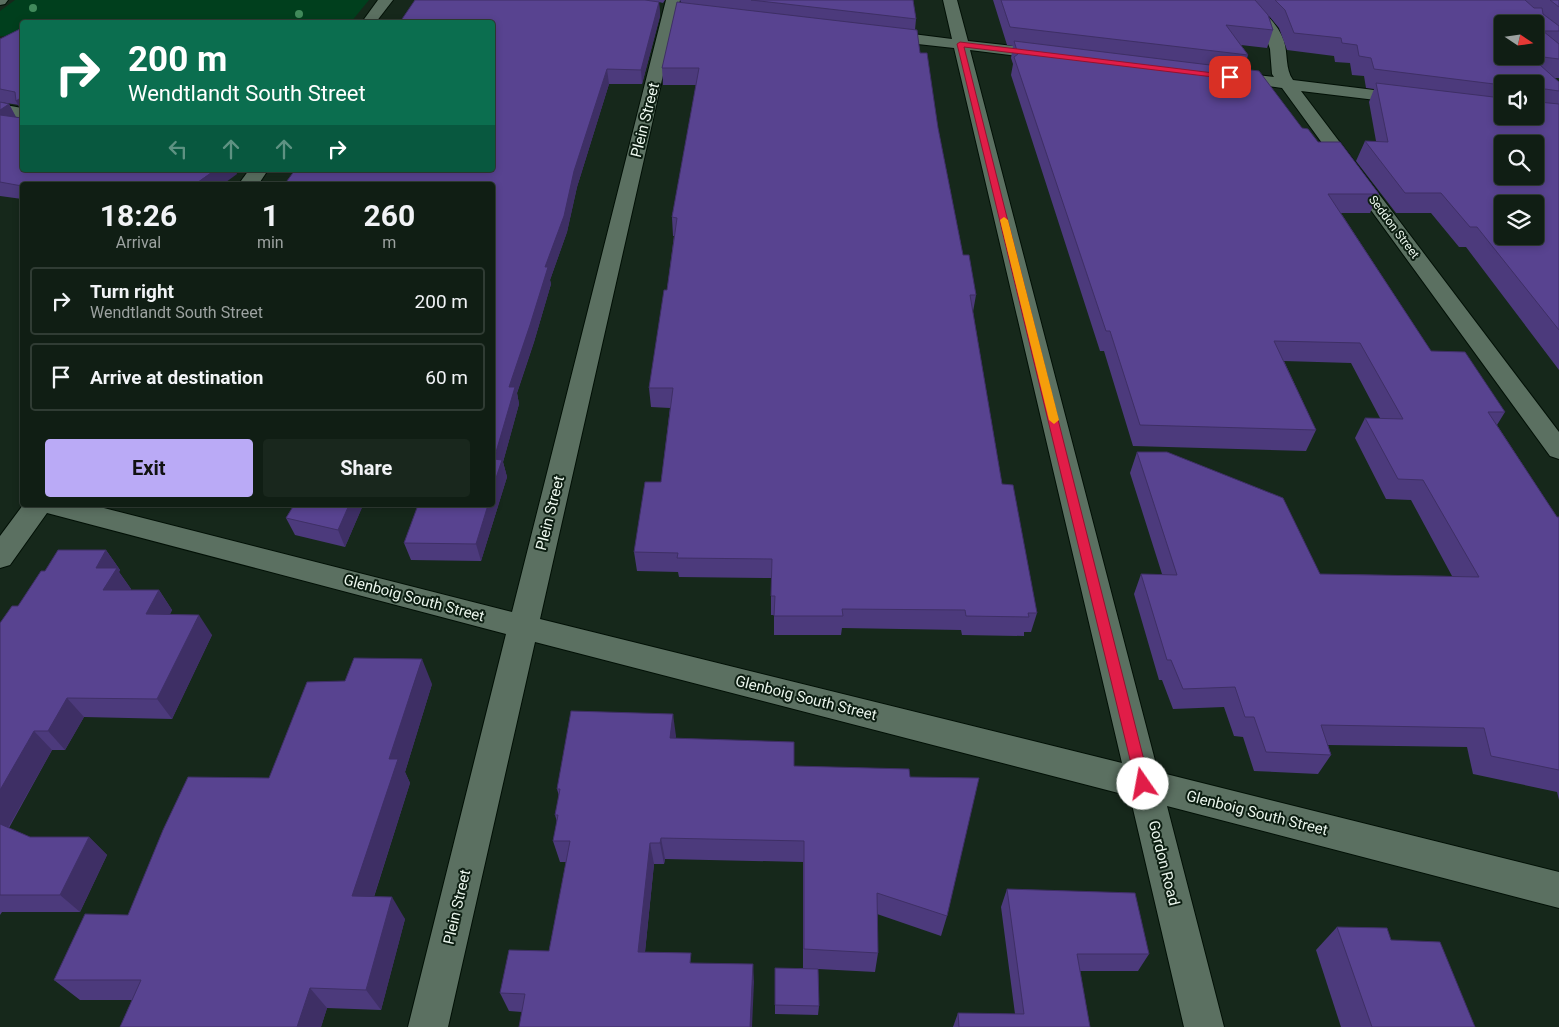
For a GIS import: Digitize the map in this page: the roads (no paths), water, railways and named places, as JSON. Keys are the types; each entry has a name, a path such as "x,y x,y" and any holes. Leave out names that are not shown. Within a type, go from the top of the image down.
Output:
{"street":[{"path":"371,20 386,0"},
{"name":"Gordon Road","path":"950,0 1204,1027"},
{"name":"Seddon Street","path":"1244,0 1274,33 1278,43 1280,74 1559,450"},
{"name":"Plein Street","path":"428,1027 670,8"},
{"path":"864,33 1066,57"},
{"path":"1220,76 1424,101"},
{"path":"0,109 20,113"},
{"path":"0,557 37,507"},
{"name":"Glenboig South Street","path":"62,507 524,627 1559,890"}]}
